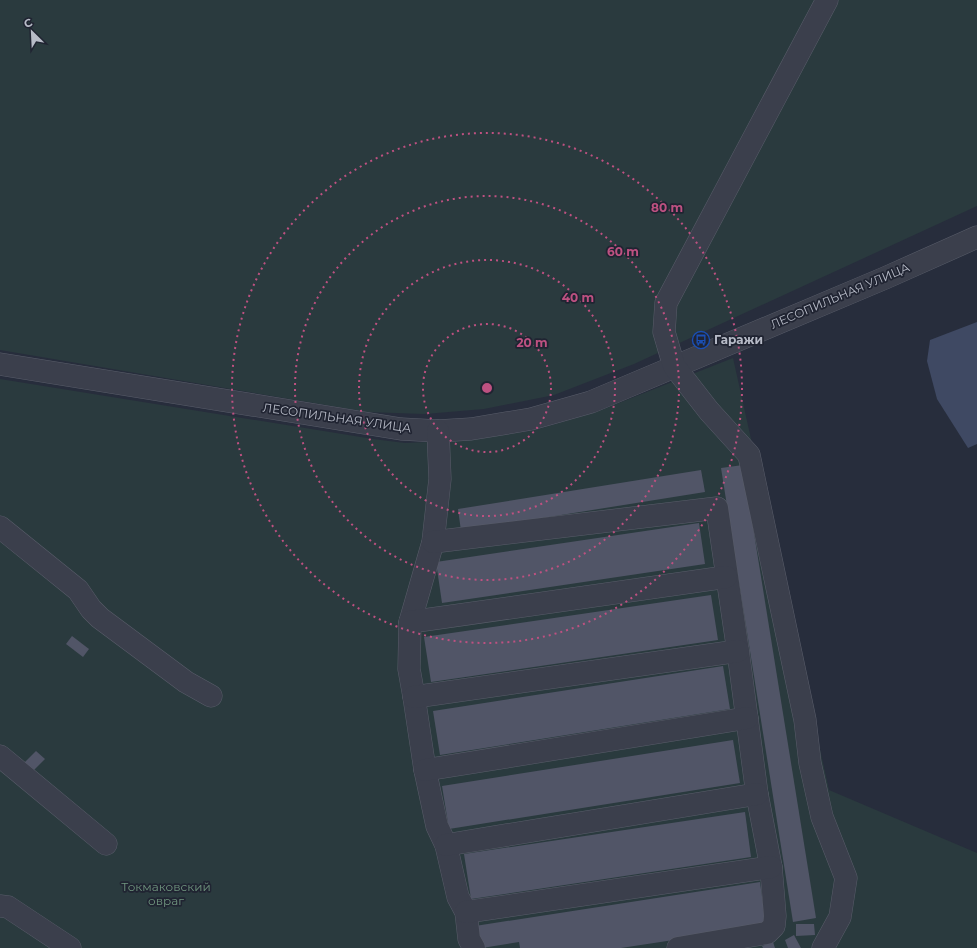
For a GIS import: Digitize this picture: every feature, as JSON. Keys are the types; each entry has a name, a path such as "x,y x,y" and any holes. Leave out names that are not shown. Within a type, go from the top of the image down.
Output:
{"street":[{"path":"823,948 840,917 846,878 822,817 812,771 805,720 750,455 709,411 674,366 664,332 666,303 827,0"},
{"name":"ЛЕСОПИЛЬНАЯ УЛИЦА","path":"0,364 401,429 438,431 471,429 531,419 591,402 885,278 977,236"},
{"path":"438,431 440,479 433,542 410,622 409,669 425,770 437,826 446,845 458,897 466,912 469,939 474,948"},
{"path":"433,542 717,508 757,794 771,867 775,916 774,926 766,933 678,948"},
{"path":"0,526 78,590 91,609 100,618 186,682 212,696"},
{"path":"410,622 726,577"},
{"path":"414,697 738,651"},
{"path":"425,770 747,718"},
{"path":"0,756 106,844"},
{"path":"446,845 757,794"},
{"path":"466,912 771,867"},
{"path":"0,906 8,907 70,948"}],"green space":[{"path":"0,0 977,0 977,206 634,364 554,395 484,409 425,414 367,412 0,350"},
{"name":"Токмаковский овраг","path":"733,358 829,790 977,853 977,948 0,948 0,379 405,443 470,440 535,430 596,412"}],"water":[{"path":"977,322 977,444 968,448 937,399 927,361 930,340"}],"building":[{"path":"743,465 816,918 793,922 721,468"},
{"path":"701,470 705,492 461,531 458,509"},
{"path":"699,523 705,564 442,603 436,562"},
{"path":"711,595 718,640 431,682 424,637"},
{"path":"72,636 89,649 83,657 66,644"},
{"path":"723,666 730,709 440,755 433,711"},
{"path":"733,740 740,783 449,829 442,786"},
{"path":"36,751 45,759 32,772 24,763"},
{"path":"745,812 751,857 471,899 464,854"},
{"path":"760,882 766,926 621,948 520,948 519,942 482,948 475,926"},
{"path":"796,924 814,924 815,935 796,936"},
{"path":"794,935 801,948 788,948 785,940"},
{"path":"773,942 775,948 763,948 762,946"}],"place":[{"name":"Гаражи","path":"701,340"}]}
